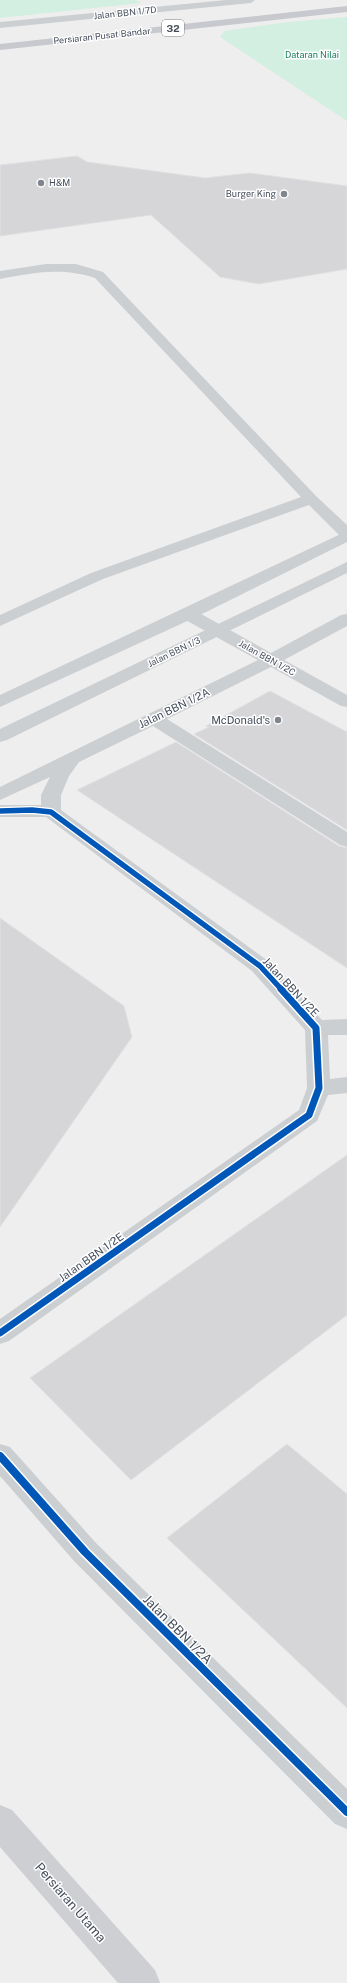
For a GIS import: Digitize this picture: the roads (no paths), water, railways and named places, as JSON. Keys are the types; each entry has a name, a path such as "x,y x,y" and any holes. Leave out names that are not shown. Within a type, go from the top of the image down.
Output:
{"main road":[{"name":"Persiaran Pusat Bandar","path":"0,47 347,9"},
{"name":"Persiaran Utama","path":"0,1822 142,1983"}],"street":[{"path":"176,0 203,15"},
{"name":"Jalan BBN 1/7D","path":"0,26 251,0"},
{"path":"0,275 46,268 76,268 99,275 311,499 347,535 188,614 0,702"},
{"path":"0,621 98,576 311,499"},
{"name":"Jalan BBN 1/3","path":"0,736 218,631 347,566"},
{"name":"Jalan BBN 1/2C","path":"188,614 347,702"},
{"name":"Jalan BBN 1/2A","path":"0,794 75,755 271,660 347,619"},
{"path":"153,718 347,841"},
{"path":"0,811 32,810 51,812 51,795 60,776 75,755"},
{"name":"Jalan BBN 1/2E","path":"0,1333 309,1115 319,1088 316,1028 260,966 51,812"},
{"path":"316,1028 347,1027"},
{"path":"319,1088 347,1085"},
{"name":"Jalan BBN 1/2A","path":"0,1456 85,1552 347,1812"}],"place":[{"name":"H&M","path":"41,183"},
{"name":"Burger King","path":"284,194"},
{"name":"McDonald's","path":"278,720"}],"park label":[{"name":"Dataran Nilai","path":"312,55"}]}
